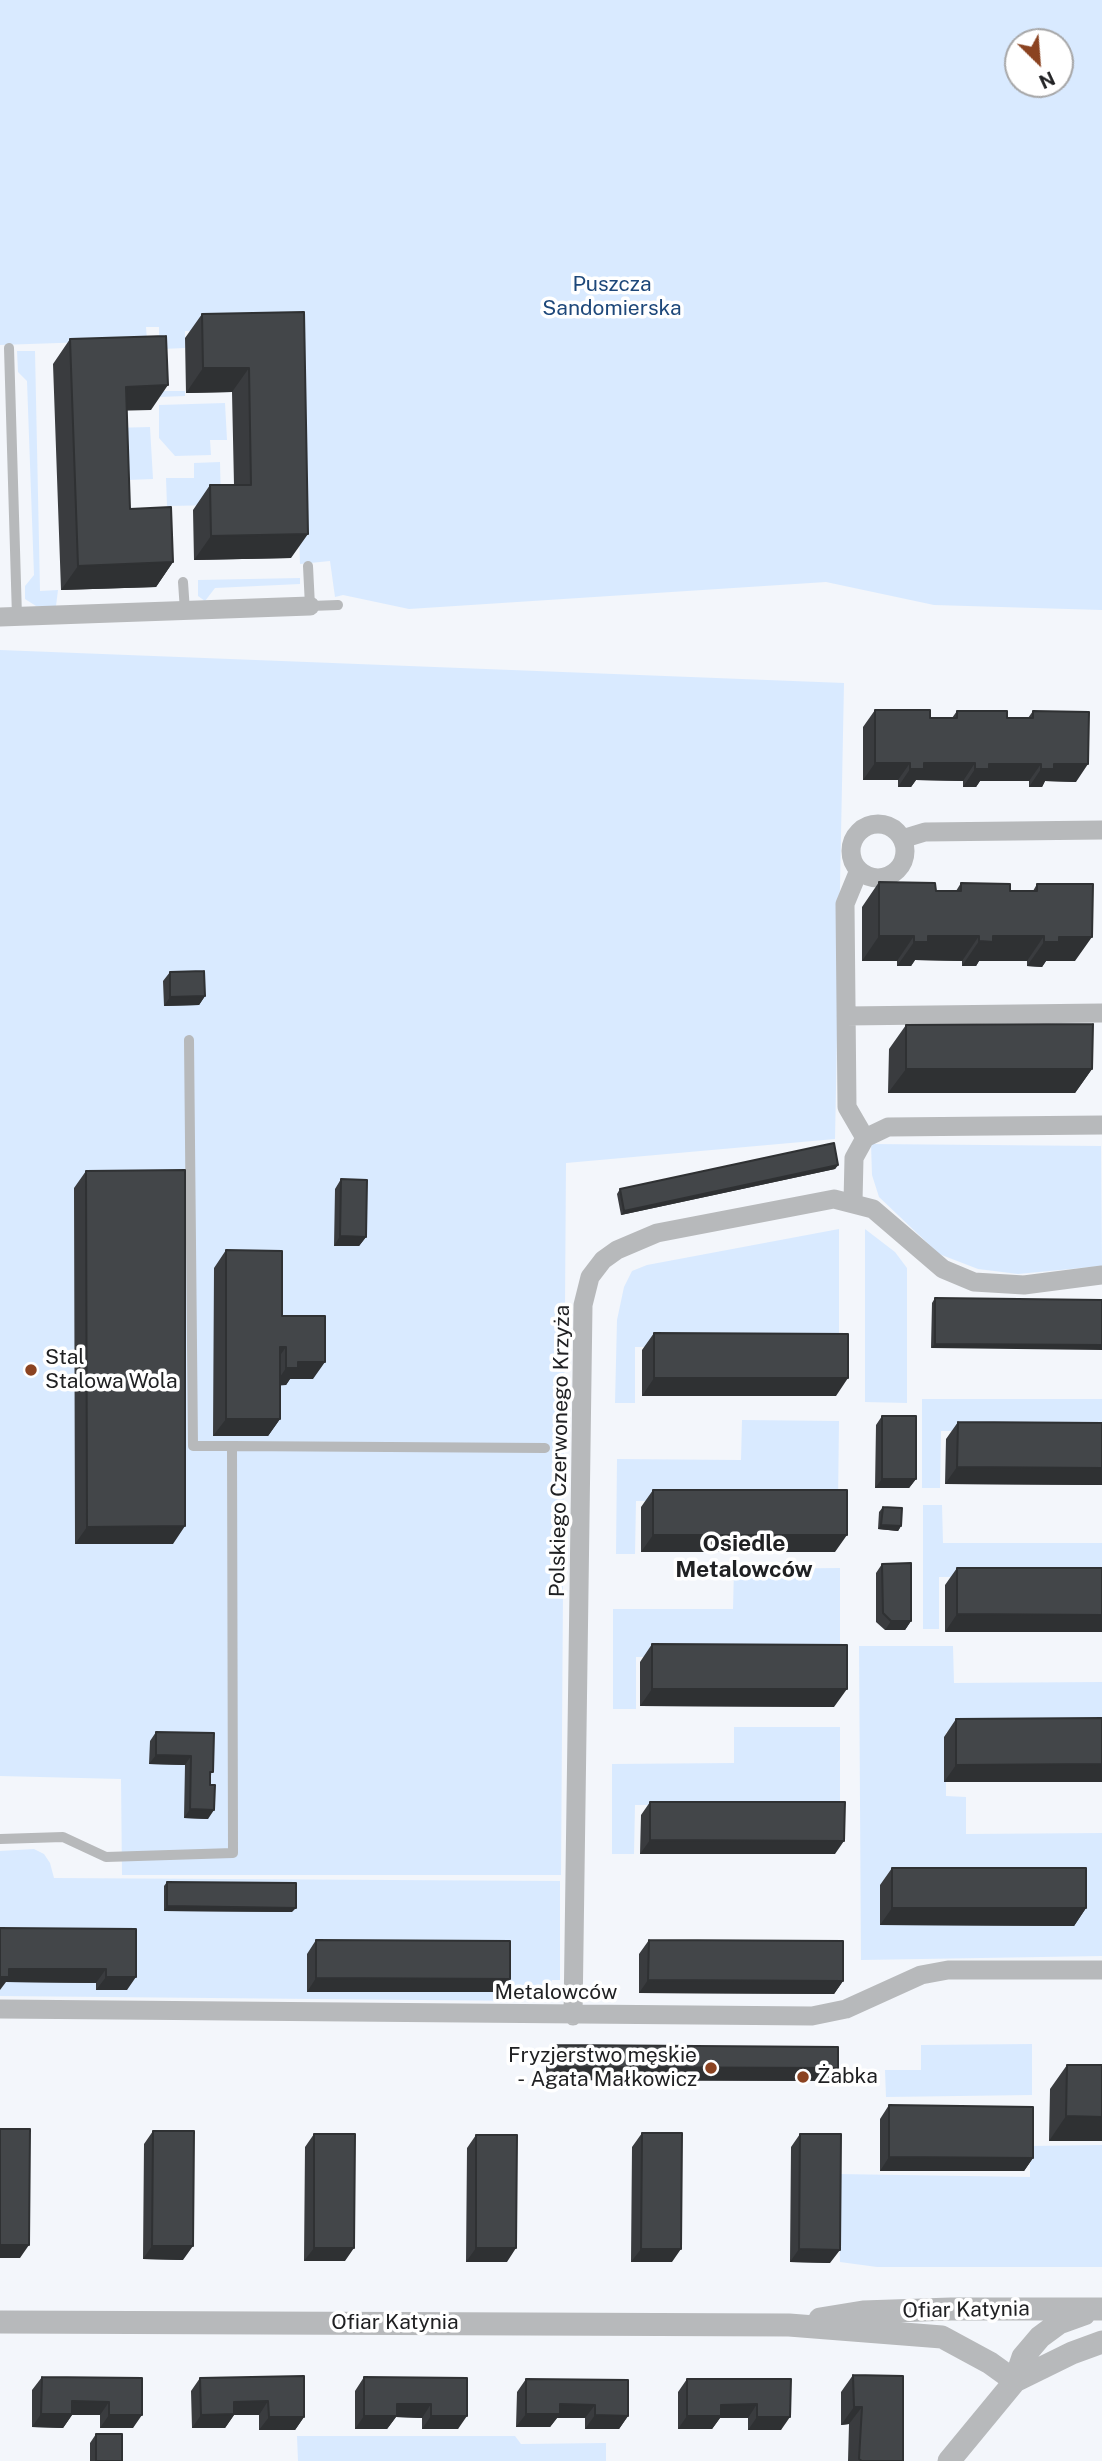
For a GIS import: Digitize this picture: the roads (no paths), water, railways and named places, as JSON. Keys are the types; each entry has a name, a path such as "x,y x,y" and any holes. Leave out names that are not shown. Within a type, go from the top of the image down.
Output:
{"street":[{"path":"8,617 310,606"},
{"path":"882,824 890,827 902,839 904,857 893,873 876,878 859,870 853,863 853,838 865,827 882,824"},
{"path":"902,839 925,832 1102,830"},
{"path":"859,870 845,904 847,1107 865,1138"},
{"path":"846,1016 1102,1013"},
{"path":"853,1202 855,1158 865,1138 888,1127 1102,1125"},
{"name":"Polskiego Czerwonego Krzyża","path":"573,2016 583,1305 590,1277 603,1261 617,1250 657,1233 834,1199 873,1209 943,1269 974,1283 1024,1284 1102,1275"},
{"name":"Metalowców","path":"0,2009 812,2016 846,2009 921,1975 948,1970 1102,1970"},
{"path":"949,2461 1014,2381 1023,2357 1040,2337 1059,2323 1100,2309"},
{"name":"Ofiar Katynia","path":"789,2325 863,2312 1100,2309"},
{"name":"Ofiar Katynia","path":"0,2322 789,2325 942,2337 971,2351 1014,2381"},
{"path":"1014,2381 1102,2342"}],"lane":[{"path":"8,617 9,348"},
{"path":"308,566 310,606 338,605"},
{"path":"183,582 185,611"},
{"path":"189,1040 192,1446 545,1448"},
{"path":"0,1839 63,1837 106,1857 233,1853 232,1446"}],"place":[{"name":"Stal Stalowa Wola","path":"31,1370"},
{"name":"Fryzjerstwo męskie - Agata Małkowicz","path":"711,2068"},
{"name":"Żabka","path":"803,2077"}],"district":[{"name":"Osiedle Metalowców","path":"744,1557"}],"park label":[{"name":"Puszcza Sandomierska","path":"612,297"}]}
